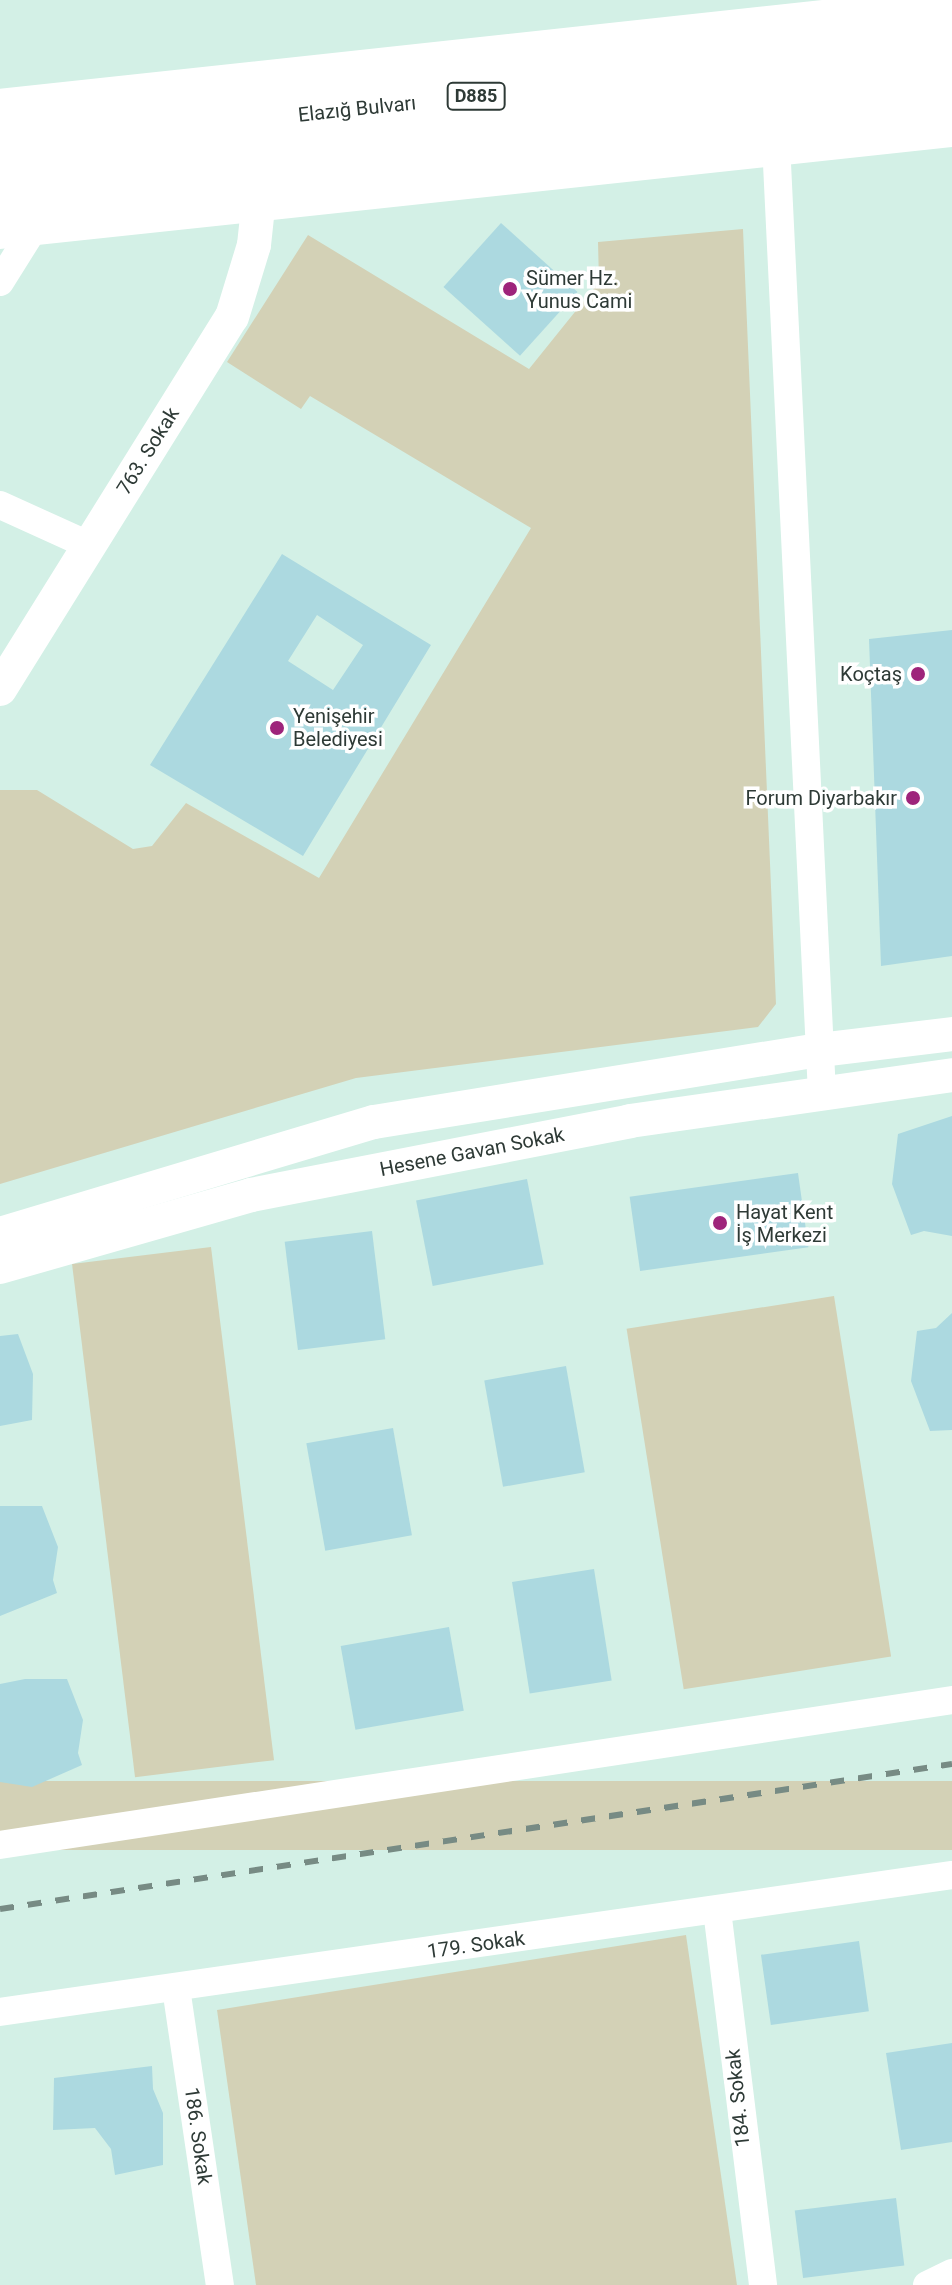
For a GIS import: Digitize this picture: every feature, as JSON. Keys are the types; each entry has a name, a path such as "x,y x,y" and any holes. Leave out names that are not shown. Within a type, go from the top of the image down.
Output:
{"highway":[{"path":"0,111 823,11 952,8"},
{"name":"Elazığ Bulvarı","path":"0,147 952,46"},
{"name":"Elazığ Bulvarı","path":"0,190 952,89"},
{"path":"18,225 952,125"}],"street":[{"path":"776,143 822,1094"},
{"name":"763. Sokak","path":"0,689 232,317 254,245 259,198"},
{"path":"0,282 18,225"},
{"path":"0,505 88,545"},
{"path":"0,1234 374,1122 820,1050 952,1034"},
{"name":"Hesene Gavan Sokak","path":"0,1267 251,1195 630,1121 952,1075"},
{"path":"0,1845 638,1744 952,1700"},
{"name":"179. Sokak","path":"0,2012 952,1875"},
{"name":"184. Sokak","path":"717,1910 763,2285"},
{"name":"186. Sokak","path":"176,1988 220,2285"},
{"path":"927,2285 952,2273"}],"shaded area":[{"path":"743,229 776,1004 758,1027 356,1078 0,1184 0,790 37,790 133,849 152,846 186,803 319,878 531,528 310,396 301,409 227,362 308,235 529,369 599,282 598,242"},
{"path":"211,1247 274,1760 135,1777 72,1264"},
{"path":"834,1296 891,1657 684,1689 627,1329"},
{"path":"0,1781 952,1781 952,1850 0,1850"},
{"path":"686,1935 737,2285 256,2285 217,2010"}],"building":[{"name":"Sümer Hz. Yunus Cami","path":"501,223 578,292 520,356 443,287"},
{"name":"Yenişehir Belediyesi","path":"282,554 431,645 303,856 150,765","holes":["317,615 363,645 333,690 288,661"]},
{"name":"Forum Diyarbakır","path":"952,630 952,956 881,966 869,639"},
{"path":"952,1116 952,1236 924,1231 911,1235 892,1184 898,1134"},
{"name":"Hayat Kent İş Merkezi","path":"798,1173 808,1247 640,1271 630,1197"},
{"path":"527,1179 544,1264 433,1286 416,1201"},
{"path":"372,1231 385,1339 298,1350 285,1242"},
{"path":"952,1313 952,1430 930,1431 911,1381 917,1331 936,1328"},
{"path":"18,1334 33,1374 32,1420 0,1426 0,1336"},
{"path":"566,1366 585,1472 503,1487 484,1380"},
{"path":"393,1428 412,1535 325,1551 306,1443"},
{"path":"0,1506 42,1506 58,1547 53,1580 57,1593 0,1616"},
{"path":"594,1569 612,1681 530,1694 512,1582"},
{"path":"449,1627 464,1711 355,1730 341,1646"},
{"path":"25,1679 67,1679 83,1720 78,1753 82,1765 32,1787 0,1782 0,1684"},
{"path":"859,1941 869,2011 771,2025 761,1955"},
{"path":"952,2043 952,2142 901,2150 886,2053"},
{"path":"152,2066 153,2089 163,2113 163,2165 115,2175 111,2149 95,2128 53,2130 54,2078"},
{"path":"896,2198 904,2265 803,2278 795,2210"}],"railway":[{"path":"0,1909 952,1764"}],"place":[{"name":"Sümer Hz. Yunus Cami","path":"510,289"},
{"name":"Koçtaş","path":"918,674"},
{"name":"Yenişehir Belediyesi","path":"277,728"},
{"name":"Forum Diyarbakır","path":"913,798"},
{"name":"Hayat Kent İş Merkezi","path":"720,1223"}]}
